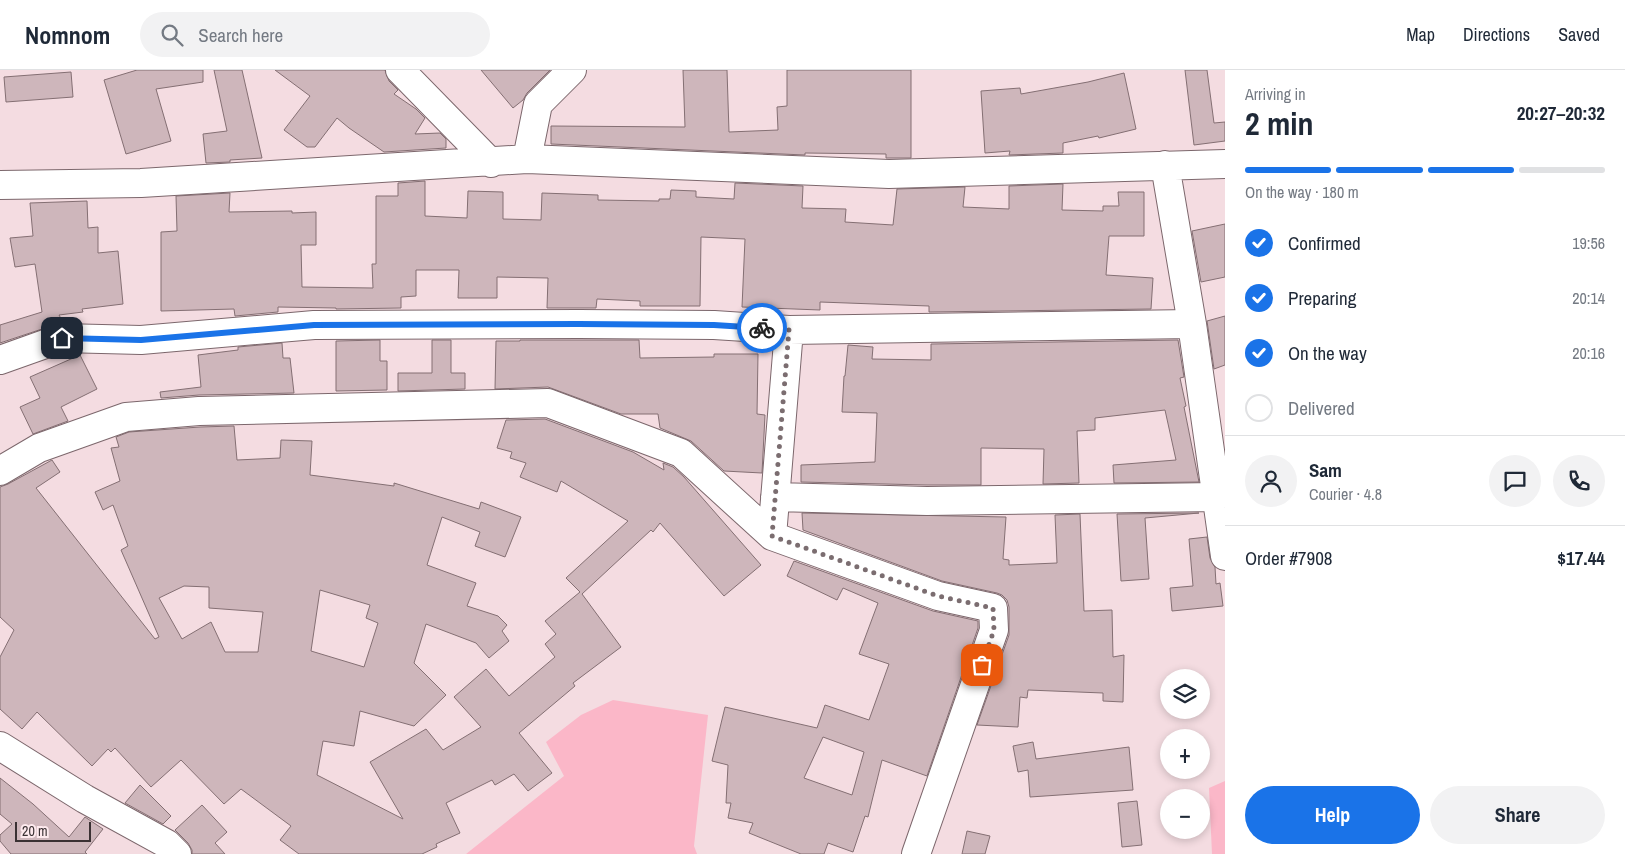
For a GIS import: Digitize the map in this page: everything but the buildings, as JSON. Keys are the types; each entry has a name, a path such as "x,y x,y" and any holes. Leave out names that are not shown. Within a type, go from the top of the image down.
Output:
{"street":[{"path":"400,70 491,163"},
{"path":"527,160 538,104 572,70"},
{"path":"0,185 141,183 527,160 889,174 1225,164"},
{"path":"1165,165 1192,324 1225,556"},
{"path":"0,360 62,338 141,340 314,325 685,325 789,330 1192,324"},
{"path":"772,536 789,330"},
{"path":"0,471 39,448 126,417 199,411 548,403 681,454 772,536 938,596 993,608 994,630 916,854"},
{"path":"775,497 927,501 1216,496"},
{"path":"0,746 85,799 167,844 177,854"}],"shaded area":[{"path":"613,700 708,715 694,846 697,854 466,854 564,776 546,742 581,715"},
{"path":"1225,781 1225,854 1212,854 1209,788"}],"way so far":[{"path":"762,328 789,330 772,536 938,596 993,608 994,630 982,665"}],"route":[{"path":"62,338 141,340 314,325 578,324 714,325 762,328"}]}
